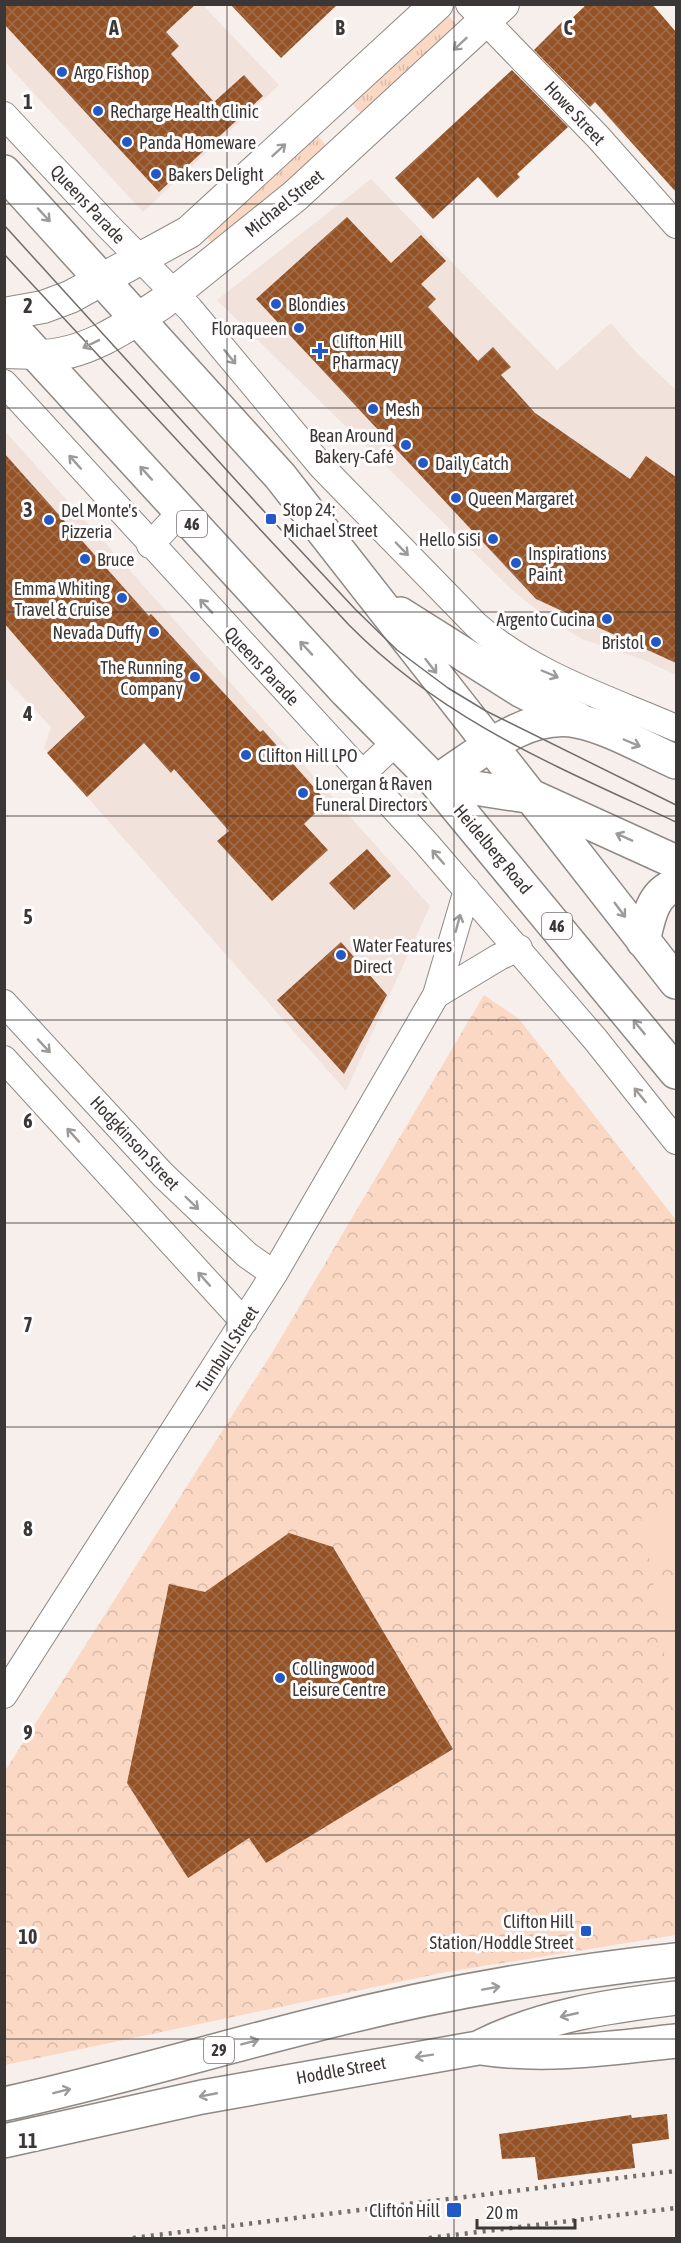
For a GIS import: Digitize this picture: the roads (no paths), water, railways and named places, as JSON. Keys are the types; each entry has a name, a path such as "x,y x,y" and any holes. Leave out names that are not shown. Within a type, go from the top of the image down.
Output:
{"main road":[{"path":"4,172 262,455 382,603 676,982"},
{"name":"46","path":"4,320 181,512"},
{"name":"Heidelberg Road","path":"181,512 395,743 436,782 676,1072"},
{"path":"382,603 514,686 588,724 676,762"},
{"path":"436,782 492,746 541,722 564,720 588,724"},
{"path":"436,782 533,797 676,862"},
{"path":"643,941 655,900 663,892 676,885"},
{"name":"29","path":"4,2104 375,2010 520,1983 676,1960"},
{"name":"Hoddle Street","path":"4,2141 212,2094 478,2048 517,2030 554,2019 627,2004 676,1998"},
{"path":"478,2048 521,2052 559,2052 676,2041"}],"street":[{"path":"4,314 53,304 104,280 189,232 437,4"},
{"name":"Michael Street","path":"38,356 58,355 79,350 139,318 174,293 295,196 350,146 485,10"},
{"name":"Howe Street","path":"485,10 517,51 676,225"},
{"path":"319,112 350,146"},
{"name":"Queens Parade","path":"4,115 174,293 289,429 370,517 476,625 498,644 529,665 676,728"},
{"path":"4,355 38,356"},
{"name":"Queens Parade","path":"4,383 519,948 676,1140"},
{"path":"262,455 289,429"},
{"path":"150,545 181,512"},
{"path":"362,774 395,743"},
{"name":"Turnbull Street","path":"4,1695 274,1274 436,995 467,891"},
{"name":"Turnbull Street","path":"436,995 499,957 519,948"},
{"name":"Hodgkinson Street","path":"4,1003 163,1175 247,1255 274,1274"},
{"path":"4,1059 244,1322"}],"tram line":[{"path":"4,225 271,519 355,609 397,650 448,688 486,711 676,805"},
{"path":"4,254 349,625 386,659 424,689 504,739 545,761 676,822"}],"railway":[{"path":"133,2238 676,2171"},
{"path":"429,2238 676,2208"}],"place":[{"name":"Argo Fishop","path":"62,72"},
{"name":"Recharge Health Clinic","path":"98,111"},
{"name":"Panda Homeware","path":"127,142"},
{"name":"Bakers Delight","path":"156,174"},
{"name":"Blondies","path":"276,304"},
{"name":"Floraqueen","path":"299,328"},
{"name":"Clifton Hill Pharmacy","path":"320,351"},
{"name":"Mesh","path":"373,409"},
{"name":"Bean Around Bakery-Café","path":"406,445"},
{"name":"Daily Catch","path":"423,463"},
{"name":"Queen Margaret","path":"456,498"},
{"name":"Stop 24: Michael Street","path":"271,519"},
{"name":"Del Monte's Pizzeria","path":"49,520"},
{"name":"Hello SiSi","path":"493,539"},
{"name":"Bruce","path":"85,559"},
{"name":"Inspirations Paint","path":"516,563"},
{"name":"Emma Whiting Travel & Cruise","path":"122,598"},
{"name":"Argento Cucina","path":"607,619"},
{"name":"Nevada Duffy","path":"154,632"},
{"name":"Bristol","path":"656,642"},
{"name":"The Running Company","path":"195,677"},
{"name":"Clifton Hill LPO","path":"246,755"},
{"name":"Lonergan & Raven Funeral Directors","path":"303,793"},
{"name":"Water Features Direct","path":"341,955"},
{"name":"Collingwood Leisure Centre","path":"280,1678"},
{"name":"Clifton Hill Station/Hoddle Street","path":"586,1931"},
{"name":"Clifton Hill","path":"454,2210"}]}
